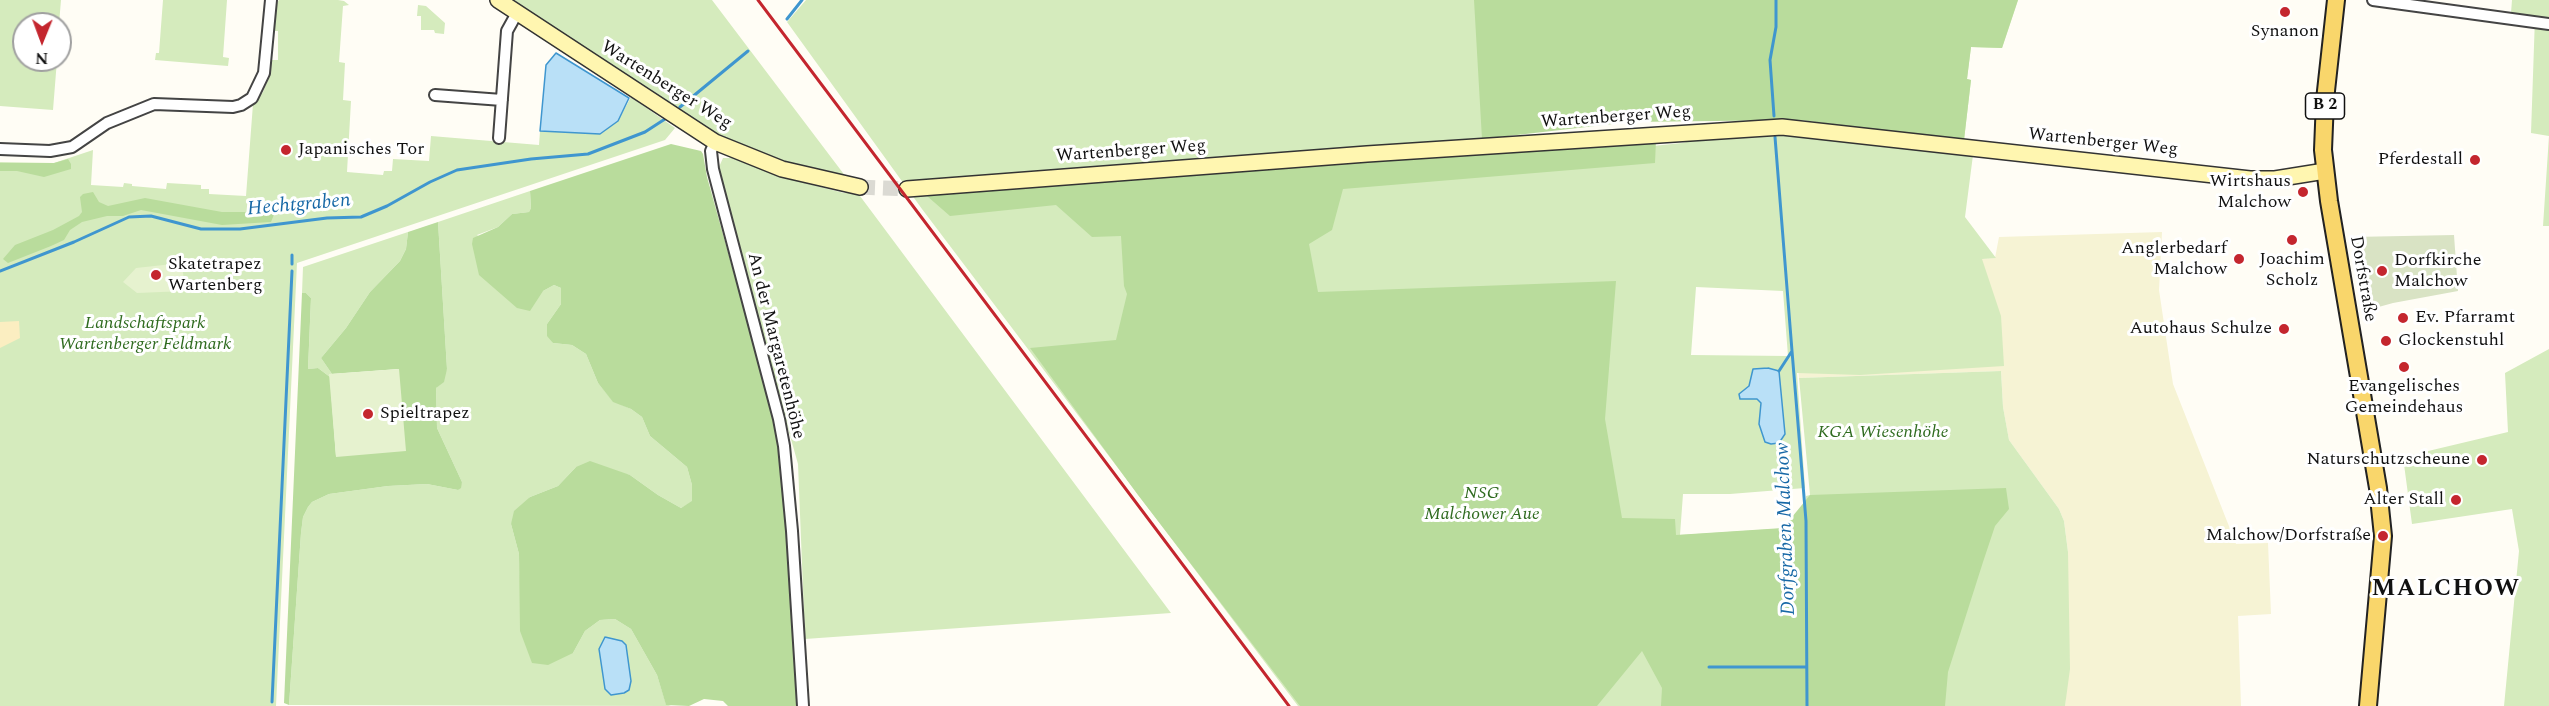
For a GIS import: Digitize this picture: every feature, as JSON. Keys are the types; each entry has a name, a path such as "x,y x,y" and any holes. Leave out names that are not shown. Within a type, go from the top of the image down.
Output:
{"main road":[{"name":"Wartenberger Weg","path":"498,0 715,142 782,169 860,187"},
{"name":"Dorfstraße","path":"2336,0 2325,100 2323,143 2325,171 2378,488 2383,536 2368,706"},
{"name":"Wartenberger Weg","path":"907,189 1390,152 1782,127 2250,179 2275,179 2325,171"}],"street":[{"path":"0,149 50,151 72,147 107,123 154,104 233,107 241,105 252,98 264,73 271,0"},
{"path":"2373,0 2549,24"},
{"path":"499,138 507,31 517,13"},
{"path":"435,95 502,100"},
{"name":"An der Margaretenhöhe","path":"715,142 711,150 713,170 779,419 784,446 803,706"}],"shaded area":[{"path":"2162,232 2159,290 2173,384 2236,544 2268,543 2271,614 2238,616 2241,706 2065,706 2068,666 2068,552 2064,521 2059,509 2009,440 2003,407 2001,371 1799,378 1788,267 1995,258 1999,237"}],"green space":[{"path":"0,0 61,0 60,12 12,12 12,72 56,72 53,110 0,106"},
{"path":"163,0 227,0 223,57 229,58 228,66 155,60 156,53 159,53"},
{"name":"Landschaftspark Wartenberger Feldmark","path":"279,0 338,0 349,5 343,6 339,62 345,63 343,100 351,101 347,172 383,175 384,171 392,171 393,159 429,161 431,136 539,145 540,131 600,134 618,121 631,97 675,128 665,140 297,263 276,706 0,706 0,162 54,163 93,150 91,185 123,187 124,183 132,184 132,186 166,189 167,183 201,185 201,189 209,189 209,194 246,196 253,104 263,92 269,77 271,60 278,60 278,31 273,31 275,6"},
{"path":"507,0 712,0 846,177 773,159 708,132"},
{"name":"KGA Wiesenhöhe","path":"806,0 2018,0 2002,48 1971,47 1967,79 1971,80 1964,140 1801,120 1479,57 1487,163 1779,133 1973,155 1965,217 1996,258 1982,259 2001,316 2004,366 1860,375 1797,373 1805,488 1730,494 1683,494 1680,535 1806,527 1806,496 1810,495 1799,378 2001,371 2003,407 2009,440 2059,509 2064,521 2068,552 2070,669 2065,706 1298,706 922,209 787,22","holes":["1696,287 1783,291 1788,356 1691,355"]},
{"path":"1474,0 2018,0 2002,48 1971,47 1967,79 1971,80 1964,140 1801,120 1630,122 1482,139"},
{"path":"2512,0 2549,0 2549,136 2531,133 2535,17 2511,13"},
{"path":"418,5 426,6 445,23 444,34 435,33 434,30 421,30 421,16 417,16"},
{"path":"2549,136 2549,226 2543,226"},
{"name":"NSG Malchower Aue","path":"1656,140 1655,163 1343,189 1332,230 1309,244 1318,292 1616,281 1605,419 1622,518 1675,519 1676,535 1783,528 1810,495 2006,488 2009,509 1995,526 1983,562 1948,672 1945,706 1661,706 1662,688 1642,651 1597,706 1300,706 1138,495 1030,348 1116,340 1127,294 1124,286 1121,236 1092,237 1056,205 950,216 927,196"},
{"path":"671,144 701,151 703,154 707,177 772,410 783,481 797,706 728,706 723,701 704,699 689,706 666,705 657,675 631,629 615,619 600,620 585,631 573,653 548,665 532,663 520,631 519,554 511,524 514,511 530,497 558,486 576,467 590,461 630,475 681,508 692,501 692,485 687,467 650,436 642,417 631,409 613,402 598,383 586,354 572,345 553,343 547,336 547,324 561,304 561,288 554,285 543,291 530,311 517,308 479,275 472,244 473,238 498,227 512,214 529,212 531,208 530,191"},
{"path":"723,158 735,158 789,179 844,193 857,192 1171,613 805,639 798,464 723,197 719,167"},
{"path":"68,159 71,169 44,177 17,171 0,171 0,163 54,163"},
{"path":"530,191 531,208 529,212 512,214 498,227 477,235 543,291 554,285 561,288 561,304 547,324 553,343 572,345 586,354 598,383 613,401 642,417 650,436 687,467 692,485 692,502 681,508 630,475 576,467 558,486 530,497 511,524 519,554 520,582 573,653 585,631 600,620 615,619 631,629 657,675 666,704 671,706 289,705 301,533 303,517 308,507 312,502 329,494 388,486 427,484 458,490 462,482 437,428 436,388 447,369 438,222"},
{"path":"93,192 99,202 108,206 145,198 222,212 275,212 271,222 222,225 141,210 123,216 107,216 82,222 70,230 64,240 8,263 3,259 15,245 53,230 79,216 82,212 80,197"},
{"path":"438,222 447,369 444,382 436,388 437,428 462,482 461,488 458,490 427,484 388,486 329,494 312,502 308,507 303,517 301,533 289,705 284,703 302,293 306,293 311,298 308,369 318,368 330,377 336,456 399,369 332,374 321,358 346,328 370,292 400,261 406,249 408,232"},
{"path":"408,232 406,249 400,261 370,292 346,328 321,358 332,374 330,377 318,368 308,369 311,298 306,293 302,293 303,267"},
{"path":"2454,235 2458,291 2393,303 2367,313 2352,237"},
{"name":"Skatetrapez Wartenberg","path":"182,263 185,291 137,293 123,282 136,268"},
{"path":"2549,349 2549,706 2504,706 2519,551 2512,509 2412,524 2403,457 2508,432 2505,373"},
{"name":"Spieltrapez","path":"399,369 406,451 336,457 329,374"}],"sand":[{"path":"19,321 20,338 0,348 0,322"}],"water":[{"path":"556,53 629,98 618,121 600,134 540,131 546,65"},
{"path":"1768,368 1779,371 1785,434 1779,443 1771,444 1765,442 1759,424 1761,403 1757,399 1740,399 1739,394 1749,386 1753,369"},
{"path":"605,637 622,641 626,645 631,681 629,690 624,693 611,695 605,689 599,649"}],"waterway":[{"name":"Hechtgraben","path":"787,19 802,0"},
{"name":"Dorfgraben Malchow","path":"1774,116 1770,60 1776,27 1776,0"},
{"name":"Hechtgraben","path":"680,107 748,51"},
{"name":"Hechtgraben","path":"0,271 74,242 129,217 151,216 201,229 240,229 327,218 361,217 457,170 531,159 588,154 645,132 665,119"},
{"name":"Dorfgraben Malchow","path":"1775,137 1792,351 1779,371"},
{"path":"292,255 292,264"},
{"path":"272,702 292,271"},
{"name":"Dorfgraben Malchow","path":"1792,351 1806,521 1807,706"},
{"path":"1709,667 1806,667"}],"tunnel":[{"path":"860,187 907,189"}],"railway":[{"path":"758,0 1289,706"}],"place":[{"name":"Synanon","path":"2285,12"},
{"name":"Japanisches Tor","path":"286,150"},
{"name":"Pferdestall","path":"2475,160"},
{"name":"Wirtshaus Malchow","path":"2303,192"},
{"name":"Joachim Scholz","path":"2292,240"},
{"name":"Anglerbedarf Malchow","path":"2239,259"},
{"name":"Dorfkirche Malchow","path":"2382,271"},
{"name":"Skatetrapez Wartenberg","path":"156,275"},
{"name":"Ev. Pfarramt","path":"2403,318"},
{"name":"Autohaus Schulze","path":"2284,329"},
{"name":"Glockenstuhl","path":"2386,341"},
{"name":"Evangelisches Gemeindehaus","path":"2404,367"},
{"name":"Spieltrapez","path":"368,414"},
{"name":"Naturschutzscheune","path":"2482,460"},
{"name":"Alter Stall","path":"2456,500"},
{"name":"Malchow/Dorfstraße","path":"2383,536"}],"district":[{"name":"MALCHOW","path":"2446,590"}]}
